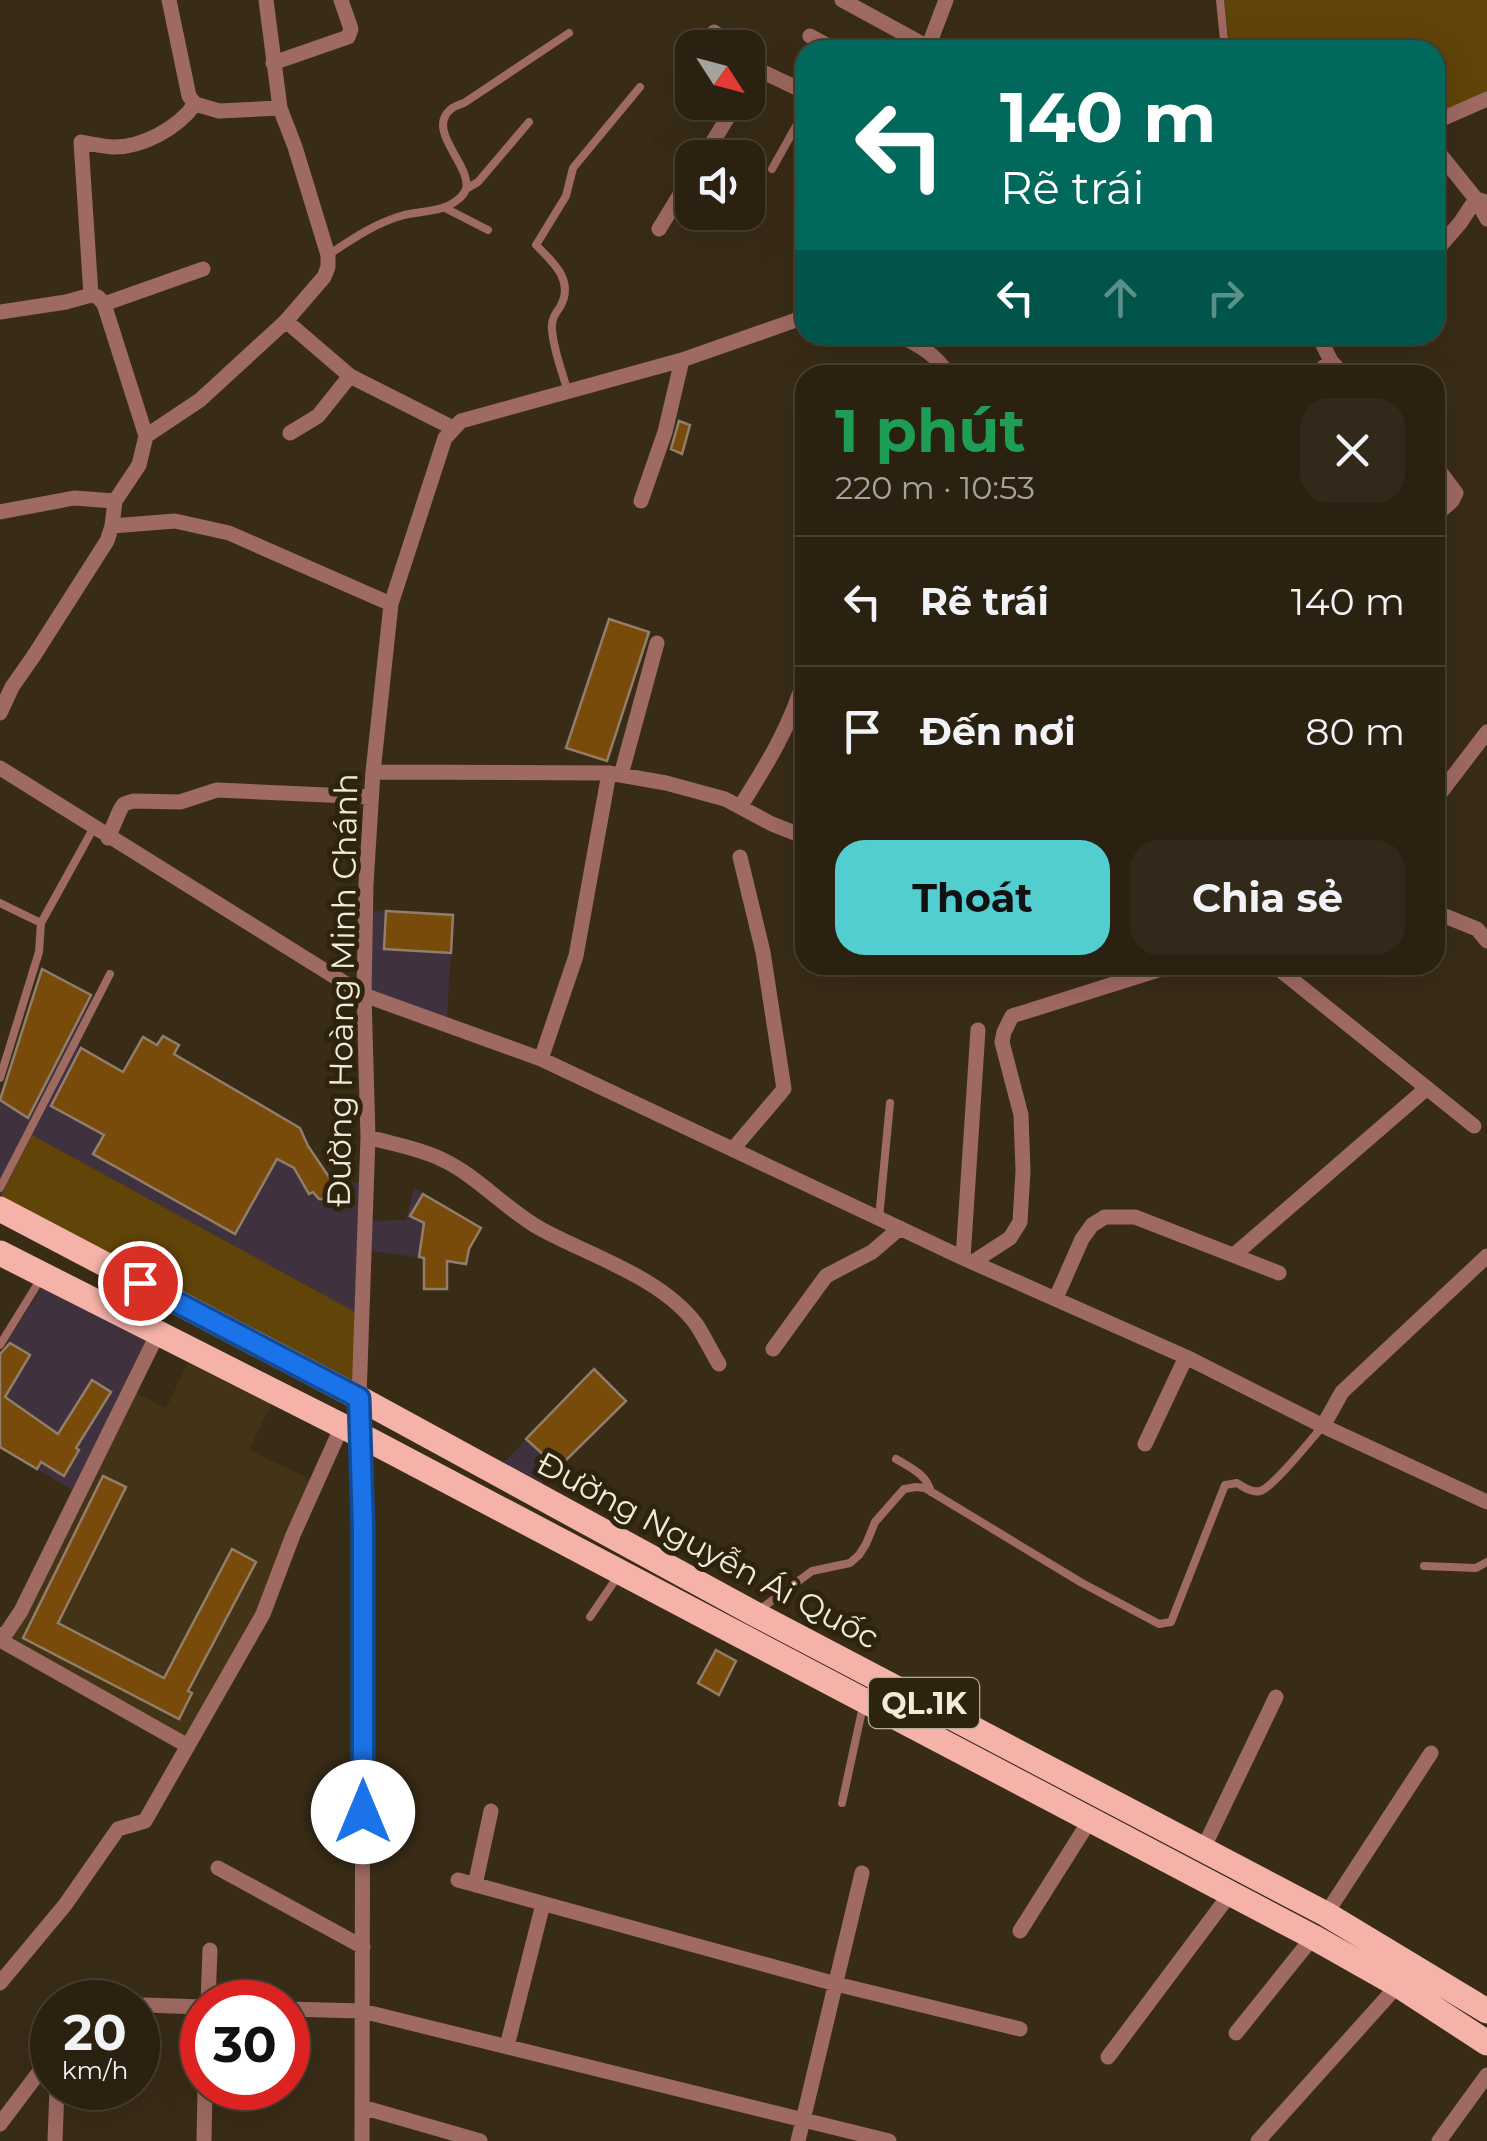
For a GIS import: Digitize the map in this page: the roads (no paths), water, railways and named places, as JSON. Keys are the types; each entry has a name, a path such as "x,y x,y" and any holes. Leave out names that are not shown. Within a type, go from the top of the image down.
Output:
{"main road":[{"name":"Đường Nguyễn Ái Quốc","path":"0,1209 359,1398 755,1614 1326,1914 1487,2011"},
{"name":"QL.1K","path":"0,1253 351,1431"},
{"path":"351,1431 359,1398"},
{"name":"Đường Nguyễn Ái Quốc","path":"351,1431 1313,1938 1398,1985 1487,2043"},
{"path":"1192,1874 1202,1849"}],"street":[{"path":"169,0 194,104 219,111 280,108"},
{"path":"146,436 200,400 286,321 328,267 328,256 280,108 266,0"},
{"path":"274,62 348,37 351,29 342,0"},
{"path":"842,0 914,40"},
{"path":"931,40 946,0"},
{"path":"810,36 817,40"},
{"path":"765,72 795,87"},
{"path":"1445,118 1487,99"},
{"path":"0,713 12,687 96,560 112,526 116,501 140,465 146,436 98,300 80,142 116,148 140,141 178,124 194,104"},
{"path":"1445,160 1481,201 1487,219"},
{"path":"1445,241 1481,201"},
{"path":"659,228 675,202"},
{"path":"0,312 98,300 202,269"},
{"path":"286,321 350,376 452,428 460,421 682,360 795,320"},
{"path":"920,345 943,365"},
{"path":"1323,345 1334,365"},
{"path":"642,501 665,432 682,360"},
{"path":"1325,365 1330,361"},
{"path":"290,433 318,416 350,376"},
{"name":"Đường Hoàng Minh Chánh","path":"359,1398 368,1137 364,995 373,772 391,604 445,438 452,428"},
{"path":"1445,476 1456,493 1445,507"},
{"path":"0,512 74,498 116,501"},
{"path":"112,526 175,521 229,533 391,604"},
{"path":"541,1059 576,956 615,774 657,643"},
{"path":"740,807 769,761 795,702"},
{"path":"1445,787 1487,732"},
{"path":"0,768 364,995 541,1059 968,1260 1186,1357 1487,1502"},
{"path":"373,772 615,774 725,799 795,832"},
{"path":"108,838 120,810 132,801 180,802 216,790 371,797"},
{"path":"733,1149 784,1090 763,952 740,857"},
{"path":"1445,916 1477,930 1487,942"},
{"path":"968,1260 1010,1238 1020,1222 1021,1116 1002,1042 1012,1016 1145,975"},
{"path":"1286,975 1474,1126"},
{"path":"968,1260 978,1030"},
{"path":"1234,1255 1427,1088"},
{"path":"368,1137 440,1158 540,1228 643,1280 677,1304 695,1323 719,1364"},
{"path":"1056,1298 1082,1240 1092,1224 1106,1218 1135,1217 1279,1273"},
{"path":"773,1349 826,1276 872,1252 900,1228"},
{"path":"1323,1426 1342,1392 1487,1256"},
{"path":"158,1333 21,1611 0,1638 188,1746"},
{"path":"1145,1444 1186,1357"},
{"path":"0,1983 65,1905 118,1829 145,1821 263,1614 294,1536 351,1431"},
{"path":"351,1431 363,1528 362,2141"},
{"path":"1202,1849 1276,1697"},
{"path":"1326,1914 1431,1753"},
{"path":"475,1885 491,1811"},
{"path":"1020,1932 1090,1820"},
{"path":"218,1868 363,1947"},
{"path":"798,2141 862,1873"},
{"path":"458,1880 836,1984 1020,2029"},
{"path":"1108,2057 1230,1894"},
{"path":"507,2046 543,1904"},
{"path":"1236,2033 1313,1938"},
{"path":"207,1980 210,1950"},
{"path":"1258,2141 1398,1985"},
{"path":"310,2010 362,2011 889,2141"},
{"path":"1439,2141 1487,2075"},
{"path":"0,2124 30,2084"},
{"path":"362,2107 480,2141"},
{"path":"55,2141 56,2110"},
{"path":"204,2141 205,2110"}],"lane":[{"path":"1220,0 1225,40"},
{"path":"466,189 466,173 444,131 444,119 450,110 569,33"},
{"path":"568,393 552,331 552,320 563,301 565,281 558,266 536,245 566,196 574,168 640,87"},
{"path":"328,256 372,226 445,208 478,182 529,122"},
{"path":"772,169 795,128"},
{"path":"445,208 488,230"},
{"path":"0,1078 39,952 41,923 93,828"},
{"path":"0,903 41,923"},
{"path":"0,1188 110,974"},
{"path":"880,1218 890,1103"},
{"path":"0,1345 43,1276"},
{"path":"755,1614 812,1571 850,1562 859,1555 875,1522 904,1489 916,1487 1159,1624 1172,1622 1224,1485 1237,1483 1260,1491 1272,1484 1323,1426"},
{"path":"896,1459 922,1475 930,1492"},
{"path":"1424,1566 1476,1568 1487,1562"},
{"path":"590,1616 620,1572"},
{"path":"842,1803 864,1701"}]}
